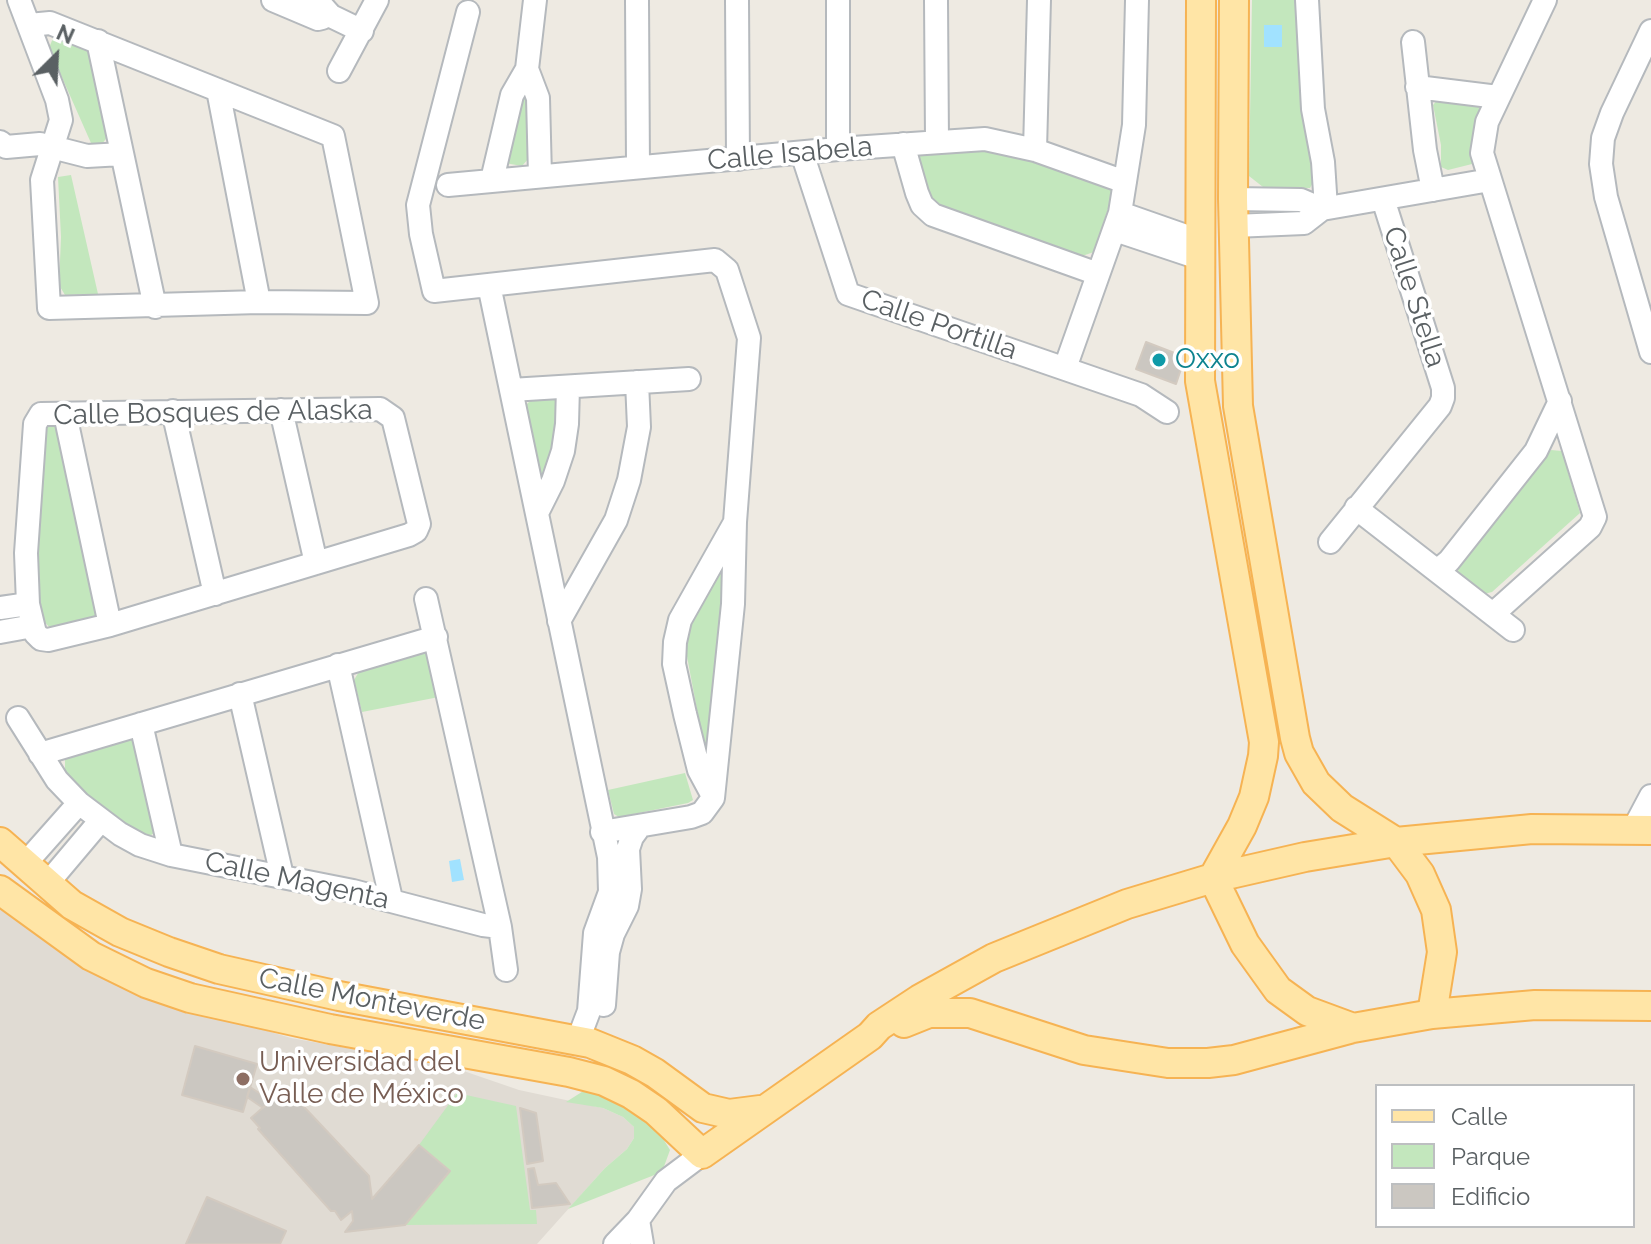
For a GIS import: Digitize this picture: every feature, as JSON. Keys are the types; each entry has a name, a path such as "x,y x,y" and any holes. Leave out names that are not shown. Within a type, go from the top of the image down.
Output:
{"main road":[{"path":"1213,878 1254,797 1264,742 1200,381 1202,9 1234,10 1235,378 1255,514 1299,753 1316,783 1342,808 1396,842 1420,874 1436,910 1442,952 1432,1014"},
{"path":"1224,519 1255,514"},
{"path":"702,1154 920,999 994,958 1127,904 1213,878 1305,857 1396,842 1532,829 1642,830"},
{"name":"Calle Monteverde","path":"0,842 72,905 120,932 169,952 219,969 339,996 584,1042 632,1060 703,1108 729,1114 761,1110"},
{"path":"1213,878 1245,944 1278,990 1307,1011 1353,1028"},
{"name":"Calle Monteverde","path":"0,890 91,956 146,983 190,998 330,1029 604,1081 656,1111 702,1154"},
{"path":"870,1036 929,1013 970,1013 1084,1050 1168,1063 1208,1063 1234,1060 1353,1028 1432,1014 1535,1005 1651,1006"}],"street":[{"path":"19,0 57,100 61,120 42,180 49,308 259,302 367,303 333,136 50,23 29,25"},
{"path":"273,0 321,9 362,31"},
{"path":"339,71 377,0"},
{"path":"492,180 512,95 527,69 535,0"},
{"path":"637,0 638,167"},
{"path":"737,0 738,159"},
{"path":"838,0 838,149"},
{"path":"936,0 937,141"},
{"path":"1035,150 1039,0"},
{"path":"1065,368 1117,222 1125,182 1134,125 1137,0"},
{"path":"1307,0 1313,109 1323,162 1324,208"},
{"path":"1493,614 1590,527 1595,517 1482,153 1482,137 1542,1"},
{"path":"468,12 418,205 434,291 715,260 727,270 749,338 735,522 733,604 713,798 702,813 602,832"},
{"path":"1651,31 1612,113 1603,138 1601,164 1606,197 1644,301 1651,352"},
{"path":"98,41 155,307"},
{"path":"1413,42 1433,190"},
{"path":"527,69 538,98 540,176"},
{"path":"1417,87 1498,97"},
{"path":"218,90 259,302"},
{"name":"Calle Isabela","path":"448,185 838,149 995,140 1035,150 1125,182"},
{"path":"2,148 40,144 87,156 122,154"},
{"path":"903,144 922,205 933,215 1098,274"},
{"name":"Calle Portilla","path":"802,153 848,294 1141,395 1167,412"},
{"name":"Calle Stella","path":"1234,213 1277,200 1301,200 1324,208 1490,180"},
{"name":"Calle Stella","path":"1330,542 1440,406 1443,398 1443,388 1383,199"},
{"path":"1277,200 1278,224"},
{"name":"Calle Stella","path":"1234,213 1278,224 1304,223 1324,208"},
{"path":"1117,222 1200,250"},
{"path":"489,285 609,857 610,892 595,933 591,1001 584,1042"},
{"path":"511,390 689,379"},
{"path":"559,621 616,520 629,480 639,427 637,382"},
{"path":"537,513 563,451 568,387"},
{"path":"1437,571 1449,561 1536,451 1560,401"},
{"name":"Calle Bosques de Alaska","path":"30,615 26,553 35,424 38,416 46,413 380,409 388,412 393,418 419,524 416,531 316,563"},
{"path":"30,615 39,637 44,640 110,625 316,563 281,410"},
{"path":"173,411 215,594"},
{"path":"65,414 110,625"},
{"path":"1356,508 1513,630"},
{"path":"713,798 699,770 674,664 675,642 680,620 695,590 735,522"},
{"path":"426,599 500,927 506,970"},
{"path":"0,608 30,615"},
{"path":"0,632 30,615"},
{"path":"40,754 436,637"},
{"path":"338,665 391,899"},
{"path":"240,694 282,876"},
{"name":"Calle Magenta","path":"18,718 57,780 79,803 140,845 171,855 391,899 500,927"},
{"path":"141,724 171,855"},
{"path":"1642,830 1651,796"},
{"path":"24,865 79,803"},
{"path":"47,884 101,820"},
{"path":"584,1042 603,1009 608,952 627,906 630,889 628,849 640,826"},
{"path":"291,1020 298,999 294,986"},
{"path":"330,1029 324,1021 324,1010 339,996"},
{"path":"615,1244 638,1220 666,1181 702,1154"},
{"path":"638,1220 642,1244"}],"shaded area":[{"name":"Universidad del Valle de México","path":"0,906 56,950 150,996 291,1038 452,1067 519,1090 603,1108 623,1117 634,1127 634,1138 537,1244 0,1244"}],"green space":[{"path":"1252,0 1298,0 1300,95 1315,179 1310,188 1263,187 1249,176"},
{"path":"58,35 89,47 108,136 102,144 91,143 49,48 53,38"},
{"path":"518,91 528,93 529,158 522,166 505,163"},
{"path":"1440,97 1477,103 1481,112 1476,157 1472,164 1448,170 1441,167 1441,145 1433,105"},
{"path":"996,146 1108,186 1113,193 1094,252 1079,257 934,206 916,164 921,153"},
{"path":"71,175 98,294 65,295 59,285 61,237 58,177"},
{"path":"555,398 561,403 560,439 541,481 525,406 532,399"},
{"path":"53,422 61,429 97,614 91,620 56,629 50,628 44,621 36,577 46,424"},
{"path":"1551,450 1562,451 1580,513 1492,592 1484,594 1458,572 1459,562"},
{"path":"718,570 725,571 712,758 706,758 686,651 691,621"},
{"path":"428,652 444,696 362,712 354,680 360,670"},
{"path":"130,737 137,739 156,832 151,835 143,836 93,803 65,772 65,759 69,754"},
{"path":"685,773 693,800 688,803 619,817 614,814 608,790"},
{"path":"585,1090 620,1103 654,1124 670,1150 662,1172 568,1209 634,1138 634,1127 623,1117 603,1108 566,1102"},
{"path":"457,1093 516,1106 530,1210 536,1210 537,1224 405,1225 449,1172 419,1145"}],"water":[{"path":"1264,25 1282,25 1282,47 1264,47"},
{"path":"460,859 464,880 452,882 449,861"}],"building":[{"name":"Oxxo","path":"1146,342 1177,354 1182,366 1176,384 1136,369"},
{"path":"195,1046 257,1064 243,1112 182,1095"},
{"path":"250,1087 271,1101 263,1108 247,1097"},
{"path":"290,1092 369,1176 372,1199 419,1145 450,1171 405,1225 345,1232 353,1221 352,1211 341,1220 335,1211 331,1211 251,1118 275,1097 279,1101"},
{"path":"520,1108 536,1113 543,1161 527,1164"},
{"path":"534,1168 538,1185 556,1183 570,1204 532,1208 528,1169"},
{"path":"207,1197 286,1231 280,1244 186,1244"}],"place":[{"name":"Oxxo","path":"1159,360"},
{"name":"Universidad del Valle de México","path":"243,1079"}]}
